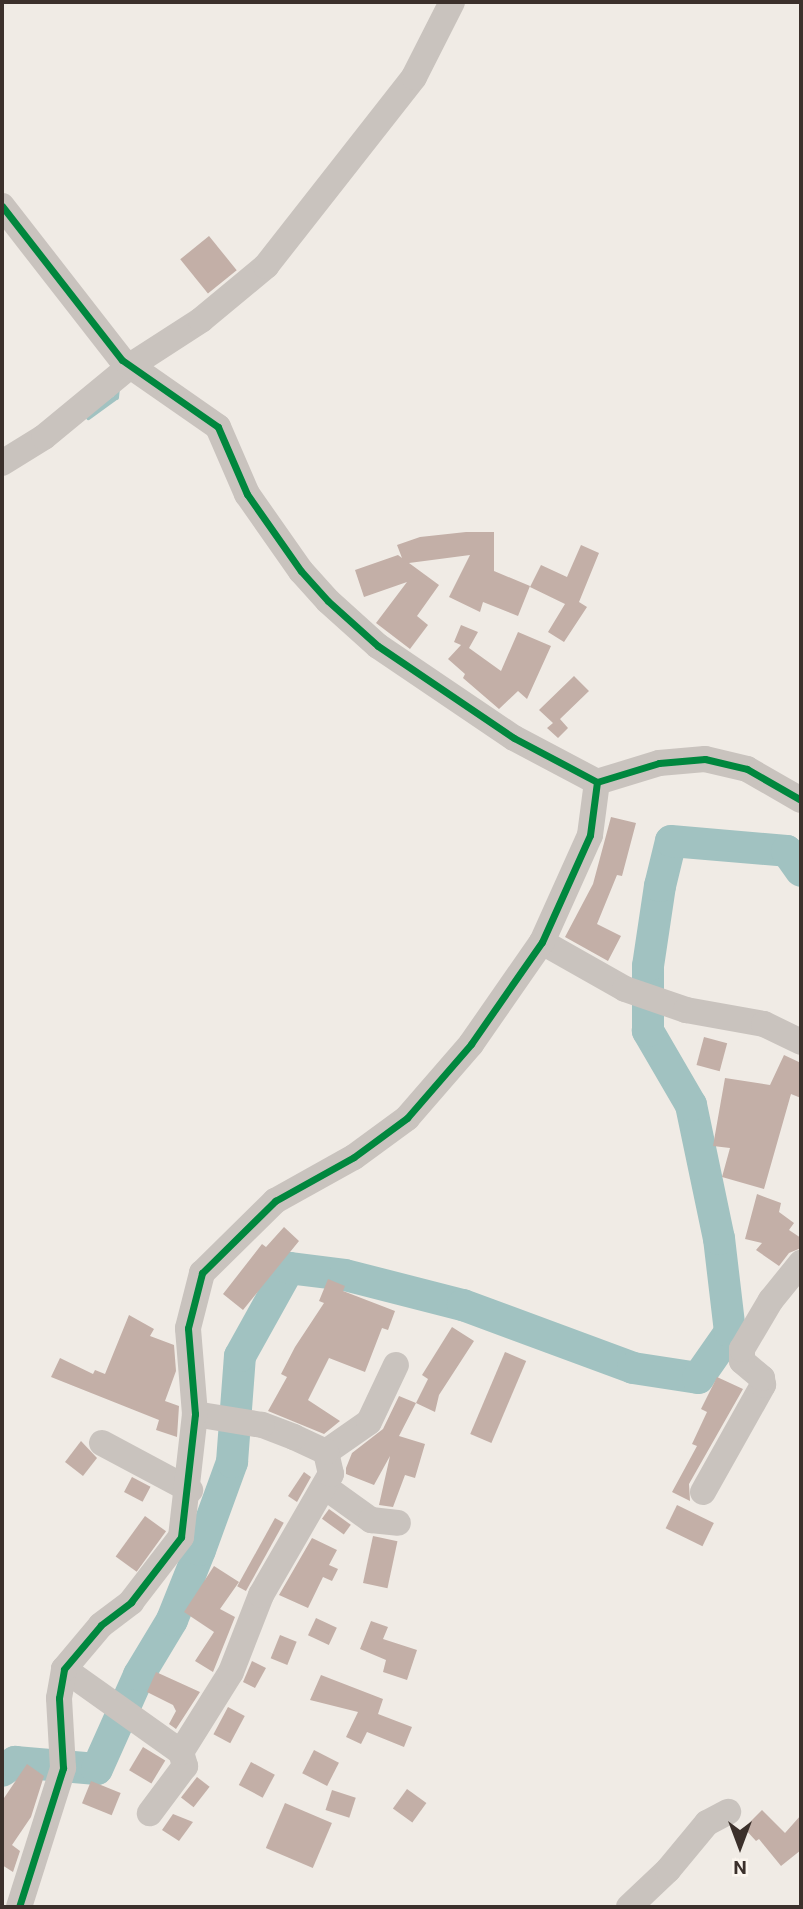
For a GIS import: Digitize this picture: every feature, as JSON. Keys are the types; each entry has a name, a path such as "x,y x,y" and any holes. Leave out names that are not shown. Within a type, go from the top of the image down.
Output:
{"street":[{"path":"2,463 44,437 130,366 201,320 266,266 414,77 452,2"},
{"path":"2,206 130,366 218,427 247,494 278,538 328,601 378,646 523,744 597,782 659,763 705,759 747,769 801,800"},
{"path":"19,1907 63,1768 59,1698 64,1669 79,1647 131,1602 170,1556 181,1537 190,1490 195,1414 188,1328 202,1273 275,1201 354,1157 407,1118 471,1044 542,942 590,835 597,782"},
{"path":"542,942 625,989 686,1010 764,1024 801,1042"},
{"path":"703,1492 763,1385 762,1378 742,1361 742,1349 771,1300 801,1263"},
{"path":"326,1452 369,1422 396,1365"},
{"path":"195,1414 262,1425 326,1452"},
{"path":"102,1443 190,1490"},
{"path":"181,1752 231,1672 261,1595 325,1487 331,1474 326,1452"},
{"path":"325,1487 371,1520 398,1523"},
{"path":"64,1669 181,1752 185,1766 150,1813"},
{"path":"629,1907 668,1870 707,1823 728,1812"}],"building":[{"path":"209,236 237,270 208,293 180,259"},
{"path":"494,532 494,571 530,586 518,616 483,602 480,612 449,597 470,555 409,563 439,585 417,616 428,625 410,649 376,623 407,582 364,597 355,570 398,555 402,558 397,545 420,537"},
{"path":"581,545 599,553 579,602 587,607 564,642 548,632 565,604 530,587 541,565 567,577"},
{"path":"461,625 478,632 469,648 501,671 518,632 551,646 527,699 518,691 499,709 463,678 465,674 448,659 461,645 454,642"},
{"path":"574,676 589,691 560,719 568,728 558,738 547,728 553,723 539,710"},
{"path":"611,817 636,823 622,876 617,875 597,924 621,936 608,961 565,937 593,884"},
{"path":"704,1037 727,1043 720,1071 696,1065"},
{"path":"784,1055 801,1063 801,1098 791,1094 764,1189 722,1177 730,1148 713,1146 725,1078 770,1085"},
{"path":"757,1194 781,1203 779,1212 794,1223 789,1230 801,1238 801,1248 789,1253 779,1266 756,1250 762,1243 745,1239"},
{"path":"284,1227 299,1241 243,1310 223,1294 262,1244 266,1247"},
{"path":"328,1279 345,1286 343,1291 395,1311 388,1330 382,1328 365,1372 329,1358 308,1400 340,1421 324,1434 268,1411 287,1377 281,1374 295,1347 324,1303 319,1301"},
{"path":"129,1315 154,1329 150,1336 174,1345 176,1371 165,1401 179,1406 177,1437 156,1430 159,1420 51,1377 60,1358 93,1374 95,1370 105,1374"},
{"path":"452,1327 474,1341 439,1395 435,1412 416,1403 428,1379 422,1375"},
{"path":"505,1352 526,1361 491,1443 470,1434"},
{"path":"717,1377 743,1389 689,1484 690,1501 672,1492 697,1446 692,1444 707,1412 701,1409"},
{"path":"399,1396 416,1403 399,1436 425,1444 415,1478 405,1475 393,1507 379,1505 390,1456 374,1485 346,1474 346,1468 352,1453 383,1429"},
{"path":"81,1441 97,1458 83,1476 65,1462"},
{"path":"304,1472 311,1477 297,1502 288,1496"},
{"path":"132,1477 151,1487 143,1502 124,1492"},
{"path":"677,1505 714,1523 702,1546 666,1528"},
{"path":"329,1509 351,1525 344,1535 322,1519"},
{"path":"145,1516 166,1531 137,1572 116,1556"},
{"path":"275,1518 284,1523 246,1591 237,1586"},
{"path":"373,1536 397,1541 387,1588 363,1583"},
{"path":"312,1538 337,1550 329,1565 338,1569 332,1581 323,1577 308,1608 279,1595"},
{"path":"214,1566 239,1582 220,1609 235,1617 213,1672 195,1661 214,1632 184,1612"},
{"path":"316,1618 337,1628 329,1645 308,1635"},
{"path":"371,1621 388,1627 383,1639 417,1650 407,1680 383,1672 386,1660 360,1649"},
{"path":"280,1635 297,1642 287,1665 271,1658"},
{"path":"252,1661 266,1668 255,1688 243,1682"},
{"path":"156,1672 200,1692 176,1729 169,1724 176,1711 173,1705 147,1692"},
{"path":"321,1675 383,1699 378,1714 412,1727 404,1747 367,1732 361,1744 346,1737 358,1712 310,1700"},
{"path":"228,1707 245,1716 230,1743 213,1734"},
{"path":"143,1747 165,1760 151,1784 129,1770"},
{"path":"314,1750 339,1763 327,1786 302,1773"},
{"path":"251,1762 275,1775 263,1798 239,1785"},
{"path":"27,1764 44,1776 31,1817 12,1845 20,1851 13,1872 2,1865 2,1801"},
{"path":"197,1777 210,1787 194,1807 181,1797"},
{"path":"91,1781 121,1793 112,1815 82,1803"},
{"path":"407,1789 426,1803 412,1823 393,1808"},
{"path":"332,1790 356,1798 349,1818 326,1810"},
{"path":"285,1803 332,1823 313,1868 266,1848"},
{"path":"762,1810 785,1833 801,1815 801,1850 781,1866 759,1839 756,1841 744,1828"},
{"path":"173,1814 193,1822 179,1841 162,1830"}],"waterway":[{"path":"88,417 116,397 117,388"},
{"path":"2,1771 15,1762 97,1769 139,1675 172,1620 200,1550 232,1462 240,1356 289,1268 345,1275 463,1305 633,1368 698,1378 730,1332 719,1239 691,1105 648,1031 648,966 660,886 671,841 787,851 801,871"}],"cycle path":[{"path":"2,206 122,360 218,427 247,494 301,571 328,601 378,646 514,738 597,782"},
{"path":"19,1907 63,1768 59,1698 64,1669 101,1625 131,1602 181,1537 195,1414 188,1328 202,1273 275,1201 354,1157 407,1118 471,1044 542,942 590,835 597,782 659,763 705,759 747,769 801,800"}]}
